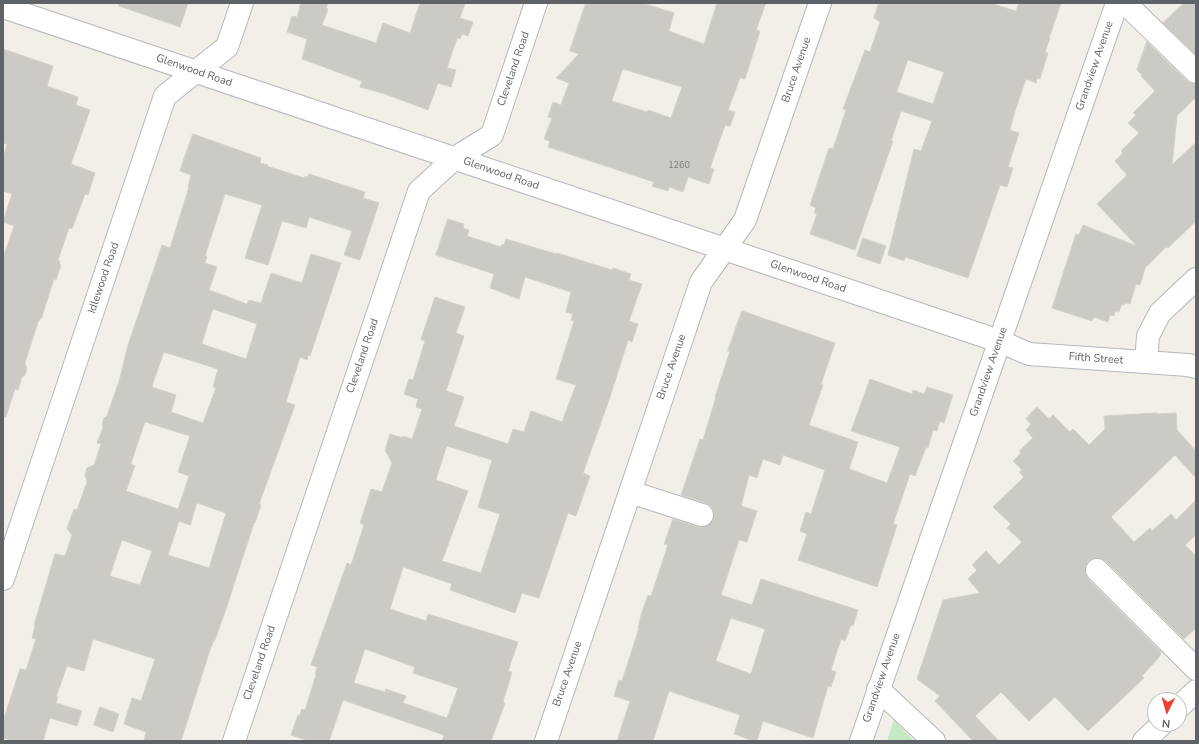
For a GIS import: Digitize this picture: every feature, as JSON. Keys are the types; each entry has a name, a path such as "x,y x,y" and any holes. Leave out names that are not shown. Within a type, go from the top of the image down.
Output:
{"street":[{"name":"Idlewood Road","path":"3,579 165,96 227,47 242,3"},
{"name":"Cleveland Road","path":"234,741 419,191 455,158 492,135 536,3"},
{"name":"Bruce Avenue","path":"546,741 701,282 745,220 820,3"},
{"name":"Grandview Avenue","path":"861,741 1117,3"},
{"path":"1125,3 1196,72"},
{"name":"Glenwood Road","path":"3,7 999,341"},
{"path":"1146,362 1148,336 1160,313 1196,279"},
{"name":"Fifth Street","path":"999,341 1029,354 1188,365 1196,367"},
{"path":"630,492 702,515"},
{"path":"1097,570 1196,669"},
{"path":"878,689 934,741"},
{"path":"1187,699 1196,691"},
{"path":"1144,741 1154,732"}],"green space":[{"path":"894,720 914,741 887,741"}],"building":[{"path":"119,3 188,3 180,27 119,6"},
{"path":"301,3 328,3 326,8 328,9 322,25 376,43 383,23 410,33 420,3 465,3 460,18 473,22 468,36 462,34 460,39 457,38 447,68 456,70 451,87 438,83 428,110 385,94 360,87 362,81 302,59 307,39 287,32 292,16 297,17"},
{"path":"586,3 642,3 674,13 669,31 704,44 717,3 766,3 756,30 760,31 745,79 740,78 728,110 735,112 730,126 725,125 710,168 714,169 709,184 688,177 683,192 669,187 668,191 652,186 654,182 548,147 550,141 544,139 552,118 548,117 553,102 561,105 569,83 556,78 579,54 570,51","holes":["623,69 682,87 671,118 648,110 647,112 612,101"]},
{"path":"879,3 990,3 1016,11 1019,3 1061,3 1045,52 1048,53 1040,79 1037,78 1036,83 1026,79 1015,111 1010,130 1019,133 1008,167 1013,168 1007,187 1000,185 968,278 905,257 904,261 888,255 914,149 921,151 932,121 901,111 891,141 893,141 855,250 810,234 817,214 814,213 816,208 810,205 829,148 833,149 846,110 843,109 865,50 870,52 880,22 874,18","holes":["908,60 944,72 933,104 897,92"]},
{"path":"1184,3 1196,3 1196,55 1163,23"},
{"path":"1147,42 1187,81 1196,84 1196,97 1177,116 1172,165 1196,142 1196,221 1168,248 1166,247 1145,268 1140,285 1136,284 1130,304 1122,304 1119,312 1115,311 1114,316 1110,315 1108,322 1094,317 1092,321 1052,308 1076,234 1079,235 1083,225 1137,246 1097,204 1127,175 1115,161 1123,153 1121,151 1139,133 1128,123 1136,115 1133,113 1155,91 1137,70"},
{"path":"3,49 53,66 47,86 78,97 76,105 90,110 71,164 95,173 88,195 85,194 72,229 69,228 58,260 60,261 59,264 61,265 56,280 54,279 42,317 38,322 25,363 27,369 25,375 22,377 18,390 15,389 6,417 3,417 3,258 14,226 3,222 12,194 3,191 3,158 7,144 3,143"},
{"path":"193,134 261,158 260,163 268,165 267,166 304,178 305,176 308,177 309,174 365,192 363,198 379,203 360,260 344,255 352,231 309,217 306,228 282,221 268,265 245,258 262,205 225,194 205,256 207,257 205,263 217,267 209,290 247,304 249,300 261,303 271,273 302,283 311,254 341,263 310,356 308,355 307,360 300,357 286,402 295,405 259,504 261,505 226,609 209,653 181,741 144,741 146,732 124,724 132,698 141,701 155,659 93,639 84,671 67,666 56,697 58,697 56,703 82,711 77,726 50,718 43,741 13,741 3,738 3,721 20,669 26,670 36,639 32,638 34,625 55,554 65,556 72,535 67,528 74,509 77,510 87,482 85,475 87,468 94,465 101,444 97,443 103,428 102,425 104,418 107,416 120,378 128,345 162,245 170,248 189,187 191,175 180,171","holes":["213,309 257,324 246,359 202,344","164,352 218,369 213,387 216,388 203,423 171,412 176,395 152,387","145,422 190,436 178,472 189,476 178,509 126,491 135,466 131,464","197,503 226,513 209,568 168,555 179,521 190,525","122,540 152,551 140,585 110,576"]},
{"path":"448,219 464,224 463,228 469,230 467,236 501,247 502,244 504,245 506,239 612,270 613,268 631,274 629,280 642,284 629,321 638,324 632,342 628,340 610,397 583,473 590,476 576,516 568,513 539,598 522,593 515,613 450,590 452,584 403,567 390,609 426,621 428,614 518,642 508,671 512,672 503,702 505,703 491,741 442,741 444,735 343,700 329,741 309,741 291,735 298,715 299,716 302,709 305,710 316,675 317,667 311,665 347,563 351,565 364,525 360,523 371,489 382,492 392,463 385,450 390,434 412,439 422,409 416,407 418,399 404,394 409,379 413,380 425,341 421,339 435,297 465,307 456,333 464,336 446,391 464,397 454,426 508,444 513,429 524,432 531,411 562,422 576,385 556,379 574,321 571,320 573,314 566,312 571,292 525,277 519,299 490,288 494,274 436,255","holes":["447,446 492,460 478,507 500,514 481,573 442,561 468,491 436,480","365,649 415,667 413,673 458,688 447,718 403,703 406,696 386,689 385,692 354,683"]},
{"path":"863,238 886,246 880,264 857,256"},
{"path":"742,311 835,343 821,384 823,385 809,425 858,442 849,469 887,483 900,447 851,431 870,379 912,394 913,390 924,394 927,387 953,395 944,423 940,421 937,431 933,430 928,448 926,447 915,476 910,474 893,524 897,525 877,587 798,560 807,534 800,531 806,512 811,514 825,470 783,455 780,465 763,459 757,478 749,475 741,506 757,511 747,542 739,540 721,595 752,605 761,579 858,610 853,626 851,625 845,641 841,639 831,670 836,672 831,687 828,686 813,738 763,721 757,741 754,741 734,734 740,715 669,691 653,741 617,741 630,701 614,696 619,680 622,681 639,628 641,615 648,595 651,596 668,545 664,544 673,519 698,527 704,527 710,524 714,518 714,512 711,506 681,495 700,439 703,440 730,351 728,351","holes":["731,618 765,629 751,674 716,661"]},
{"path":"1037,407 1049,419 1053,415 1070,432 1073,429 1089,445 1105,429 1104,416 1176,413 1177,430 1196,451 1196,478 1175,455 1111,517 1134,542 1150,528 1152,531 1171,514 1176,520 1196,500 1196,535 1185,545 1196,556 1196,628 1184,639 1106,561 1100,558 1093,558 1088,561 1085,567 1085,573 1088,579 1161,652 1160,656 1142,676 1144,678 1088,731 1055,697 1029,721 1001,692 975,716 999,741 973,741 935,701 940,696 917,679 943,600 980,593 968,579 977,570 972,565 986,551 999,565 1022,542 1007,528 1011,524 993,507 1024,477 1019,472 1022,470 1013,461 1021,453 1019,451 1033,438 1026,430 1031,424 1026,419"},
{"path":"100,707 119,714 113,732 94,725"}]}
